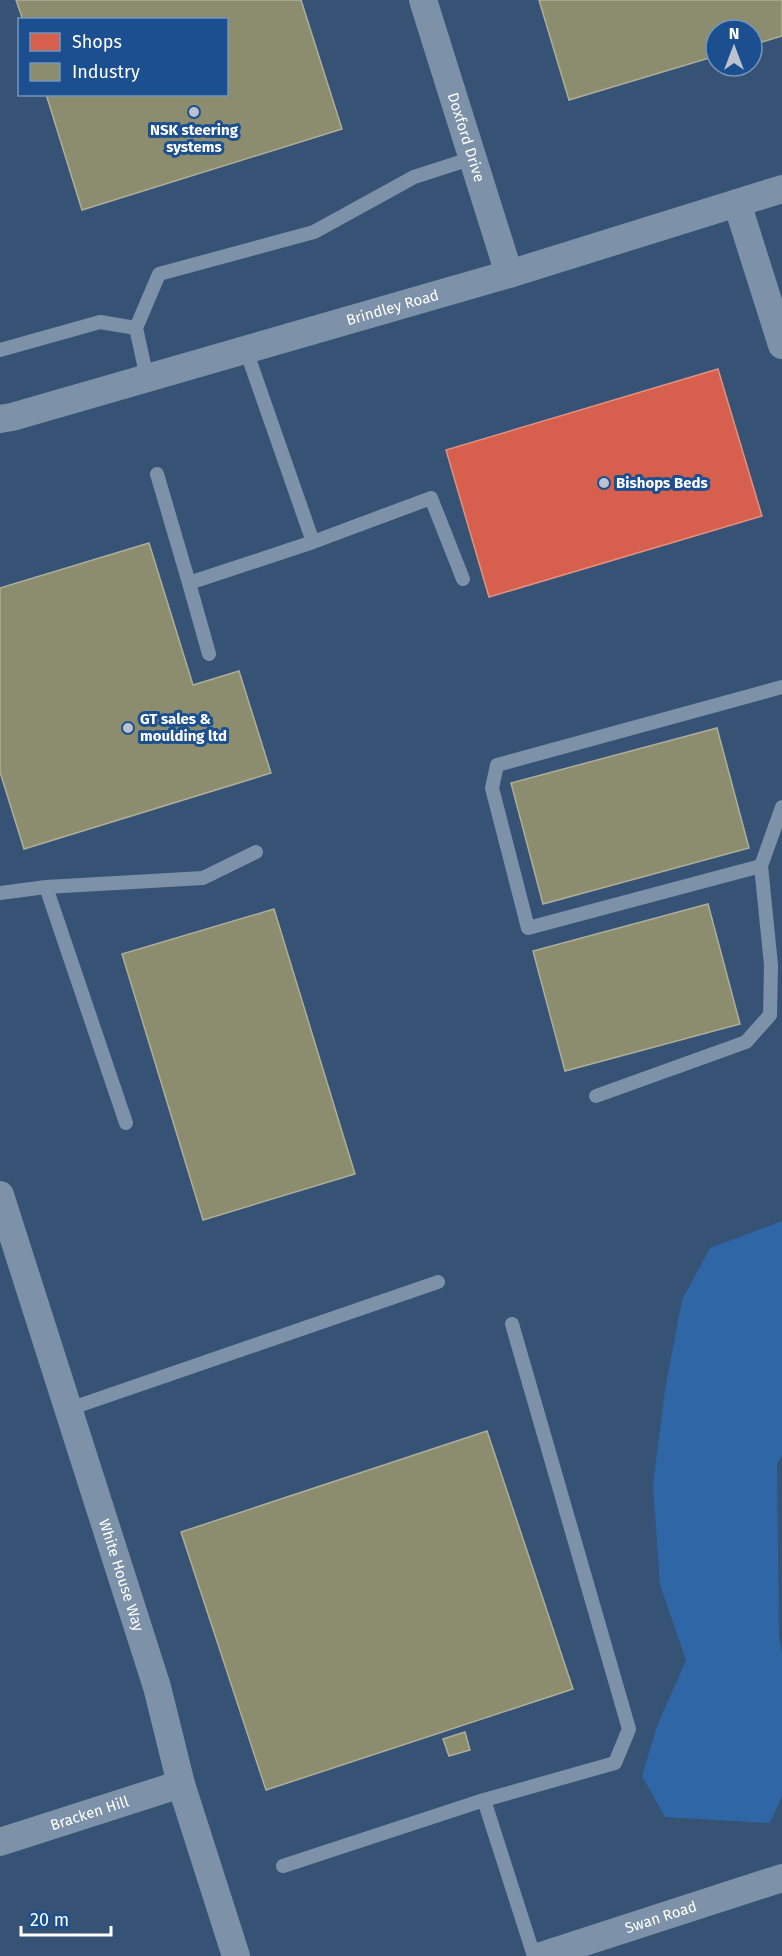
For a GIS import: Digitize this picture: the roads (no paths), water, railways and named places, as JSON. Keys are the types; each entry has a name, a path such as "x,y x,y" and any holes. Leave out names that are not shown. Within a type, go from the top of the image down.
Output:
{"street":[{"name":"Doxford Drive","path":"423,0 509,274"},
{"name":"Brindley Road","path":"0,419 509,274 782,189"},
{"path":"737,203 782,345"},
{"name":"White House Way","path":"0,1195 158,1687 181,1784 236,1956"},
{"name":"Bracken Hill","path":"0,1842 181,1784"},
{"name":"Swan Road","path":"541,1956 782,1878"}],"lane":[{"path":"147,378 136,328 159,274 314,232 414,177 472,158"},
{"path":"0,350 100,322 136,328"},
{"path":"246,350 313,542"},
{"path":"158,474 209,654"},
{"path":"189,583 313,542 431,498 463,579"},
{"path":"761,867 528,928 492,788 496,765 782,687"},
{"path":"596,1096 746,1042 770,1015 771,965 761,867 782,807"},
{"path":"0,893 46,886 203,878 256,852"},
{"path":"46,886 126,1123"},
{"path":"69,1409 438,1282"},
{"path":"283,1866 484,1800 615,1763 629,1729 512,1324"},
{"path":"484,1800 534,1956"}],"place":[{"name":"NSK steering systems","path":"194,112"},
{"name":"Bishops Beds","path":"604,483"},
{"name":"GT sales & moulding ltd","path":"128,728"}]}
